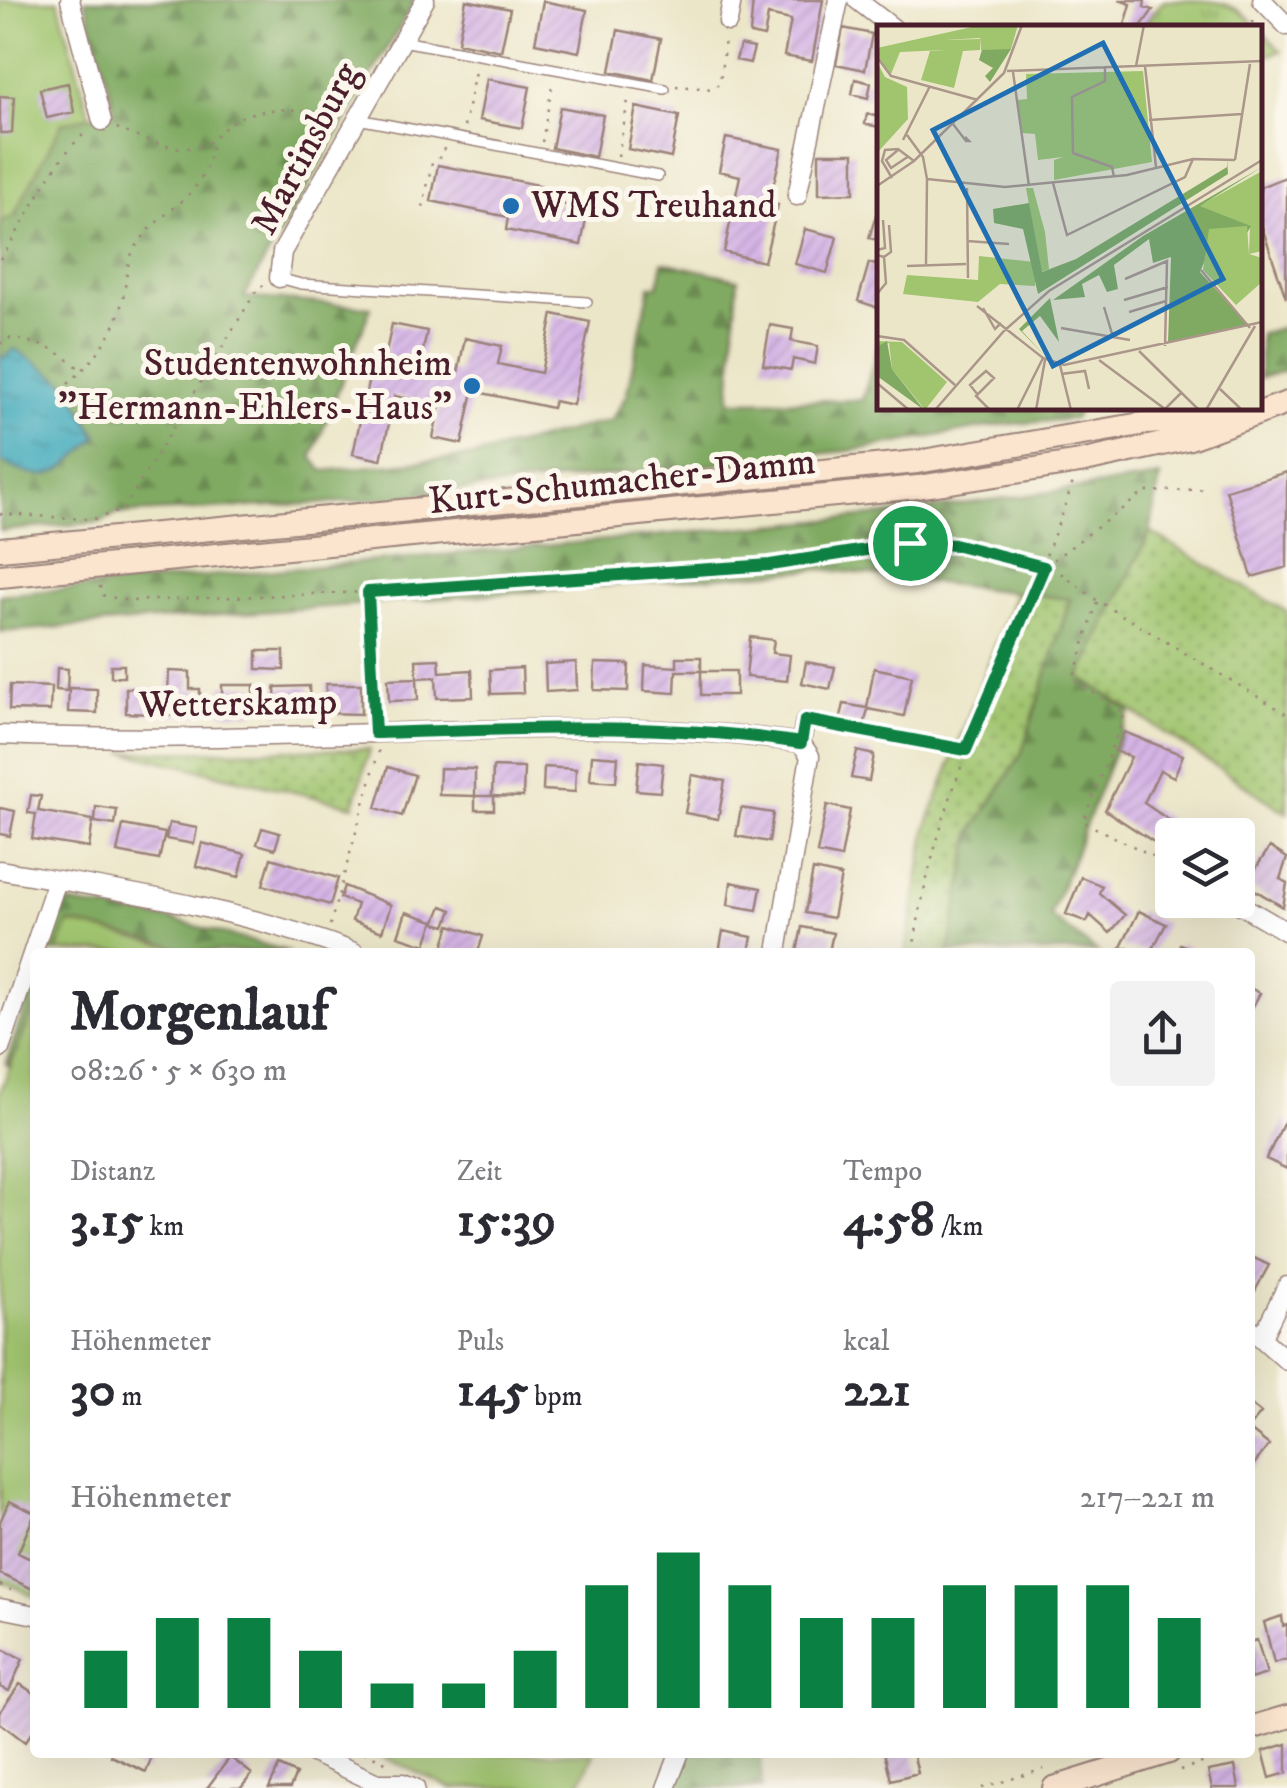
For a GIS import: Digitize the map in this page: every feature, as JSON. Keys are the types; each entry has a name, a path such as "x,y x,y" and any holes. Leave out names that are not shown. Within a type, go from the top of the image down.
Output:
{"main road":[{"name":"Kurt-Schumacher-Damm","path":"0,576 918,488 1080,462 1190,438 1287,403"},
{"name":"Kurt-Schumacher-Damm","path":"0,550 918,462 1173,420 1244,416"},
{"path":"1255,1727 1287,1717"},
{"path":"1051,1778 1140,1758"}],"street":[{"path":"70,0 102,121"},
{"name":"Martinsburg","path":"279,278 282,252 425,0"},
{"path":"728,22 732,0"},
{"path":"797,196 839,0"},
{"path":"856,0 889,25"},
{"path":"1262,0 1287,26"},
{"path":"778,948 810,756 801,743 805,720"},
{"name":"Wetterskamp","path":"0,735 101,739 591,727 737,733 801,743"},
{"path":"0,870 181,900 338,948"},
{"path":"34,948 57,880"},
{"path":"1255,913 1287,932"},
{"path":"0,1048 30,960"},
{"path":"1287,1286 1256,1332 1287,1361"},
{"path":"0,1608 30,1614"},
{"path":"324,1758 377,1783 402,1782 415,1788"},
{"path":"666,1788 678,1758"}],"lane":[{"path":"401,41 665,89"},
{"path":"358,119 658,176"},
{"path":"279,278 300,284 587,302"}],"path":[{"path":"680,84 714,89 720,82 728,22"},
{"path":"462,138 478,55"},
{"path":"540,153 555,69"},
{"path":"616,168 631,83"},
{"path":"0,259 30,219 53,170 77,140 102,121 148,143 195,147 212,140 224,125 252,113 298,110 358,119"},
{"path":"423,207 432,162 442,155 446,136"},
{"path":"68,384 108,344 122,303 130,255 150,226 185,202 208,171 212,140"},
{"path":"0,514 93,519 124,510 258,288 279,278"},
{"path":"0,344 8,338 35,342 54,349 82,371"},
{"path":"914,948 931,850 966,750 1044,567 1080,462"},
{"path":"1044,567 1146,492 1206,490"},
{"path":"97,568 102,595 129,601 368,592 770,565 910,543 958,545 1058,571 1098,601 1287,714"},
{"path":"341,948 380,749 375,733 368,592"},
{"path":"1098,601 1073,680 1125,713 1083,822 1155,857"},
{"path":"805,720 966,750"},
{"path":"982,1788 1051,1778"}],"green space":[{"path":"0,0 58,0 90,116 62,123 13,217 0,221"},
{"path":"85,0 415,0 244,297 371,307 312,457 323,471 475,456 611,420 626,396 650,286 658,286 663,262 738,279 730,401 862,400 877,349 877,410 1078,410 1074,419 999,425 856,450 346,502 116,514 101,522 0,531 0,221 13,217 62,123 115,110"},
{"path":"1164,0 1231,6 1255,25 1144,25"},
{"path":"1262,32 1265,34 1281,51 1262,57"},
{"path":"1287,326 1287,370 1262,377 1262,333"},
{"path":"1160,477 1150,532 1080,677 1130,711 1050,916 1092,948 950,948 972,832 1021,755 1070,599 821,569 0,632 0,595 883,515"},
{"path":"1150,532 1287,612 1287,813 1080,677"},
{"path":"1016,592 1071,599 1021,755 972,832 950,948 907,948 927,826"},
{"path":"370,749 354,806 123,752"},
{"path":"60,902 174,920 276,948 179,948 70,923 59,948 44,948"},
{"path":"69,923 178,948 59,948"},
{"path":"30,992 30,1018 10,1067 6,1064"},
{"path":"30,1018 30,1595 0,1580 0,1092"},
{"path":"386,1758 592,1758 578,1788 451,1788"},
{"path":"685,1758 760,1758 762,1788 673,1788"}],"water":[{"path":"15,349 68,384 97,437 53,473 31,474 0,461 0,359"}],"building":[{"path":"466,0 510,9 501,51 458,42"},
{"path":"753,0 823,0 812,61 784,56 791,20 768,15 764,37 750,34"},
{"path":"1119,0 1145,0 1144,7 1153,10 1142,25 1125,25 1131,4"},
{"path":"543,1 587,10 579,52 535,43"},
{"path":"843,28 872,34 865,70 836,64"},
{"path":"618,30 661,39 653,80 610,71"},
{"path":"740,45 754,48 750,63 736,60"},
{"path":"487,79 530,87 522,128 479,120"},
{"path":"855,79 871,83 868,98 852,94"},
{"path":"68,83 74,112 47,118 40,89"},
{"path":"0,96 14,97 12,133 0,133"},
{"path":"560,107 603,115 595,157 552,148"},
{"path":"636,107 679,116 671,158 628,149"},
{"path":"867,114 877,116 877,127 865,124"},
{"path":"726,138 782,149 769,203 778,205 764,262 724,252 740,176 719,171"},
{"path":"819,153 854,153 854,193 819,194"},
{"name":"WMS Treuhand","path":"438,165 553,188 550,202 588,209 581,245 506,230 508,217 431,201"},
{"path":"1286,177 1286,298 1262,227 1262,186"},
{"path":"876,215 877,240 869,238"},
{"path":"805,229 837,237 827,273 795,264"},
{"path":"869,263 877,265 877,307 858,301"},
{"name":"Studentenwohnheim \"Hermann-Ehlers-Haus\"","path":"553,314 590,322 573,405 554,401 552,408 473,391 462,444 433,438 440,405 395,396 381,460 353,454 369,378 380,381 392,324 427,331 420,365 458,373 465,338 502,346 498,364 541,373"},
{"path":"770,325 793,329 791,341 818,346 815,364 793,359 791,370 763,365"},
{"path":"1287,472 1287,567 1252,577 1226,490"},
{"path":"750,637 774,640 772,653 790,655 787,681 746,677"},
{"path":"257,651 284,651 284,670 257,669"},
{"path":"677,657 701,657 701,671 676,671 675,693 644,691 645,665 677,667"},
{"path":"439,659 440,672 472,670 473,697 437,698 436,677 417,678 416,660"},
{"path":"576,662 577,690 546,692 545,664"},
{"path":"806,662 835,667 830,689 802,683"},
{"path":"595,663 629,664 628,691 594,690"},
{"path":"111,665 124,665 124,677 111,677"},
{"path":"57,668 68,669 67,691 56,690"},
{"path":"522,668 523,693 491,694 490,670"},
{"path":"874,668 912,676 904,716 868,709 864,726 840,721 844,704 867,708"},
{"path":"169,671 190,672 190,689 200,689 200,715 167,715"},
{"path":"701,671 736,671 736,695 701,695"},
{"path":"417,678 418,700 389,701 388,679"},
{"path":"326,684 361,684 361,714 326,713"},
{"path":"10,685 51,687 50,711 9,710"},
{"path":"222,685 254,685 254,713 222,713"},
{"path":"309,686 310,712 276,713 275,687"},
{"path":"69,688 97,689 97,713 68,712"},
{"path":"126,688 154,689 154,714 126,713"},
{"path":"1124,732 1183,755 1174,777 1160,770 1144,803 1166,818 1155,818 1154,842 1105,810 1131,757 1115,751"},
{"path":"857,751 874,755 869,781 851,778"},
{"path":"592,755 618,757 616,782 590,780"},
{"path":"639,761 663,764 660,792 636,790"},
{"path":"388,767 415,775 402,816 376,808"},
{"path":"493,767 524,768 523,797 492,796"},
{"path":"544,767 576,769 575,792 543,790"},
{"path":"440,768 475,769 475,796 439,795"},
{"path":"692,775 725,781 718,819 685,813"},
{"path":"31,795 41,796 38,811 93,820 89,848 32,839 36,814 28,813"},
{"path":"475,796 494,796 494,810 475,810"},
{"path":"827,805 850,810 841,858 817,853"},
{"path":"96,807 117,810 115,825 95,822"},
{"path":"0,808 15,811 10,836 0,834"},
{"path":"741,808 773,813 769,842 736,836"},
{"path":"169,823 197,828 194,844 166,839"},
{"path":"123,825 165,833 159,860 117,852"},
{"path":"262,828 280,833 275,849 257,844"},
{"path":"202,843 245,854 239,877 196,866"},
{"path":"1270,847 1287,858 1280,879 1287,883 1283,907 1255,890 1255,869"},
{"path":"271,858 338,878 330,905 263,885"},
{"path":"813,870 841,876 833,918 805,913"},
{"path":"1081,877 1102,886 1099,893 1125,915 1110,933 1090,915 1087,922 1066,914"},
{"path":"731,882 761,888 757,910 728,905"},
{"path":"344,886 391,905 382,932 352,921 357,904 340,898"},
{"path":"442,906 452,910 446,926 435,923"},
{"path":"1139,911 1166,924 1153,948 1121,947"},
{"path":"406,912 434,921 426,945 398,936"},
{"path":"450,925 483,936 479,948 443,948"},
{"path":"802,927 833,933 830,948 798,948"},
{"path":"723,931 752,937 750,948 720,948"},
{"path":"1287,1116 1287,1169 1266,1159"},
{"path":"1255,1258 1269,1265 1255,1291"},
{"path":"1255,1434 1269,1445 1255,1463"},
{"path":"9,1501 30,1511 30,1525 18,1553 30,1559 30,1588 0,1574 0,1522"},
{"path":"1282,1616 1283,1626 1287,1625 1287,1659 1274,1663 1264,1622"},
{"path":"1255,1641 1267,1674 1255,1678"},
{"path":"0,1648 23,1659 9,1691 0,1687"},
{"path":"20,1684 30,1691 30,1735 25,1742 0,1723 0,1712"},
{"path":"1287,1744 1287,1773 1270,1778 1263,1751"},
{"path":"115,1758 152,1758 146,1772"},
{"path":"229,1758 252,1774 241,1788 207,1788"},
{"path":"886,1758 914,1758 918,1773 891,1780"},
{"path":"279,1766 296,1774 290,1788 269,1788"},
{"path":"1235,1766 1239,1788 1212,1788 1208,1771"}],"place":[{"name":"WMS Treuhand","path":"511,206"},
{"name":"Studentenwohnheim \"Hermann-Ehlers-Haus\"","path":"472,386"}],"route":[{"path":"910,543 958,545 1044,567 966,750 805,720 801,743 737,733 591,727 375,733 368,592 770,565 818,554 910,543"}]}
